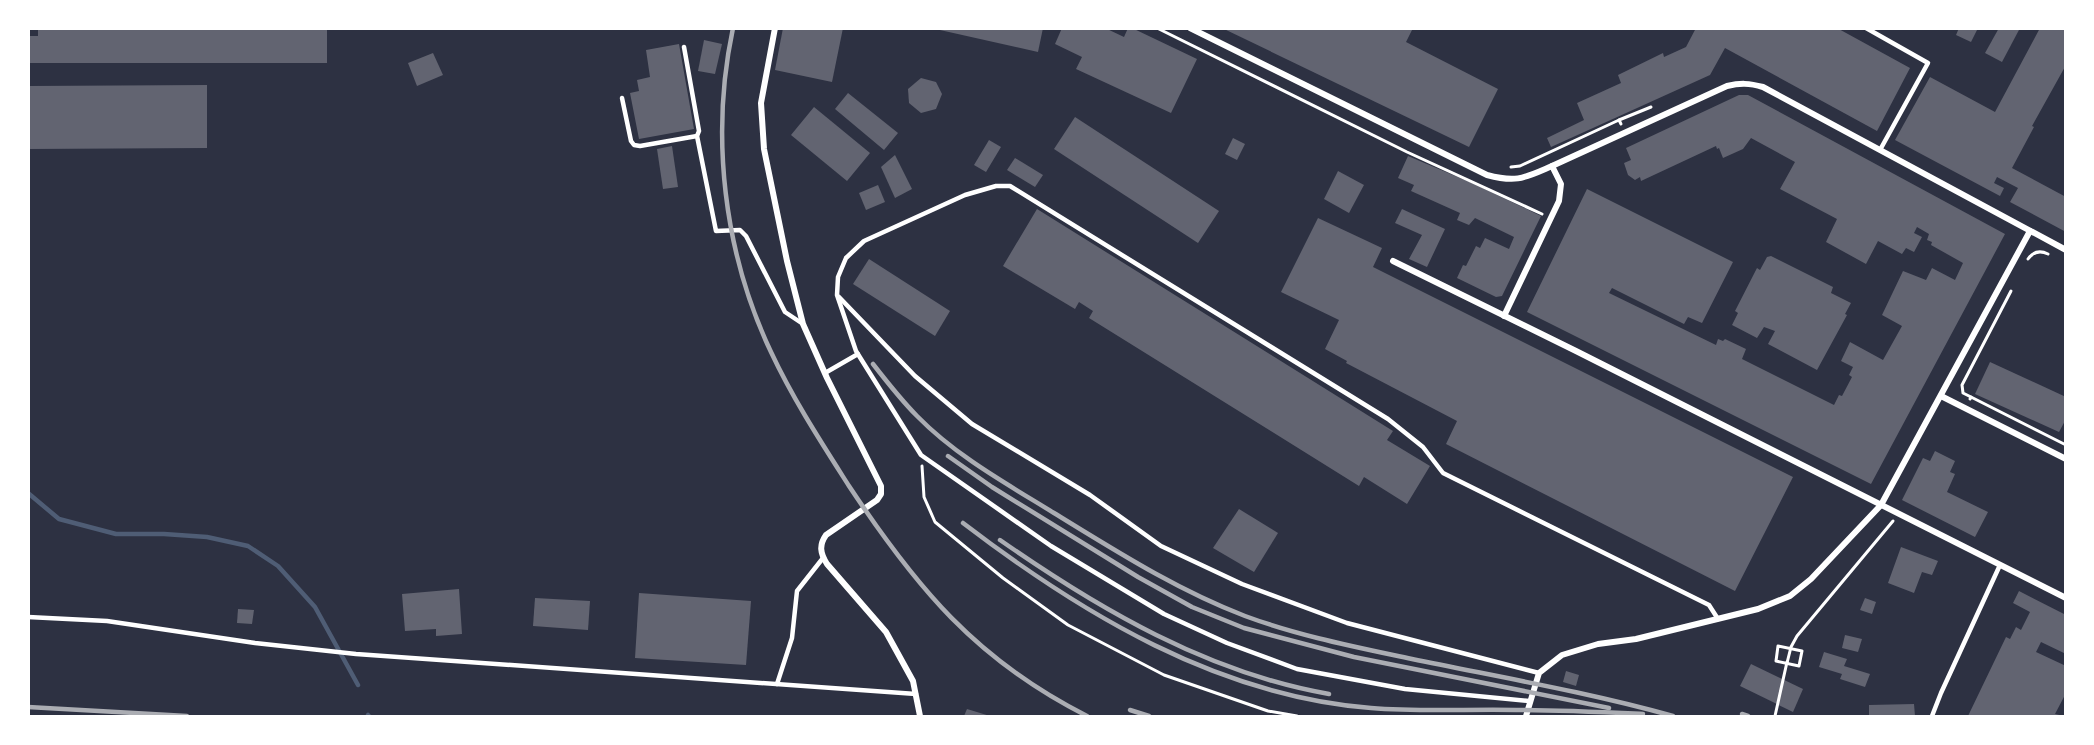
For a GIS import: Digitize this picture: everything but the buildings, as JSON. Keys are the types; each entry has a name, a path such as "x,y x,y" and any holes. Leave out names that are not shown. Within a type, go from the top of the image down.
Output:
{"street":[{"path":"775,28 764,77 761,103 764,149 788,261 803,324 825,374 881,486 878,500 826,535 821,542 821,551 823,558 886,632 913,681 920,717"},
{"path":"1190,28 1487,175 1506,180 1523,178 1727,86 1739,83 1763,87 2066,250"},
{"path":"1504,316 1559,201 1561,184 1551,166"},
{"path":"1526,717 1539,673 1562,655 1577,649 1636,639 1758,609 1790,596 1811,579 1881,505 2030,231"},
{"path":"1393,261 2066,598"},
{"path":"1941,396 2066,459"}],"lane":[{"path":"1866,28 1928,63 1880,150"},
{"path":"684,47 699,131 697,136 716,231 740,230 746,236 785,312 803,324"},
{"path":"622,98 631,141 634,145 640,146 697,136"},
{"path":"1529,701 1405,689 1297,669 1227,643 1164,614 1061,553 921,455 858,354 837,295 838,277 846,258 864,241 965,195 996,186 1010,186 1388,419 1423,447 1443,473 1709,605 1718,619"},
{"path":"837,295 915,376 972,424 1090,495 1161,546 1242,584 1347,623 1539,673"},
{"path":"825,374 858,354"},
{"path":"777,684 792,639 797,591 823,558"},
{"path":"1932,717 2000,565"},
{"path":"28,617 107,621 356,654 916,694"}],"path":[{"path":"1158,28 1307,103 1543,216"},
{"path":"1307,103 1313,90"},
{"path":"1505,168 1520,166 1619,120"},
{"path":"2024,267 2034,253 2044,252 2054,257"},
{"path":"2014,285 1962,385 1963,393 2066,445"},
{"path":"1965,409 1971,397"},
{"path":"921,455 924,497 935,522 1003,578 1068,625 1164,675 1268,711 1297,717"},
{"path":"1787,663 1791,647 1797,636 1898,513"},
{"path":"1779,646 1790,649 1802,651 1799,666 1776,661 1779,646"},
{"path":"1775,717 1790,649"}],"waterway":[{"path":"28,493 59,519 116,534 207,537 248,546 278,566 315,607 358,685"}],"railway":[{"path":"733,28 726,69 723,110 723,152 732,234 755,314 789,387 849,486 924,588 952,618 1012,671 1087,716"},
{"path":"873,364 917,416 965,457 1124,555 1220,606 1265,623 1328,641 1576,692 1673,716"},
{"path":"948,456 992,487 1138,577 1192,607 1244,628 1354,657 1609,708"},
{"path":"963,523 1055,589 1104,618 1154,645 1206,668 1259,687 1314,700 1371,708 1548,710 1643,714"},
{"path":"1000,540 1076,590 1156,635 1240,671 1329,694"},
{"path":"28,707 187,716"},
{"path":"1130,710 1149,716"},
{"path":"1742,714 1748,716"}]}
